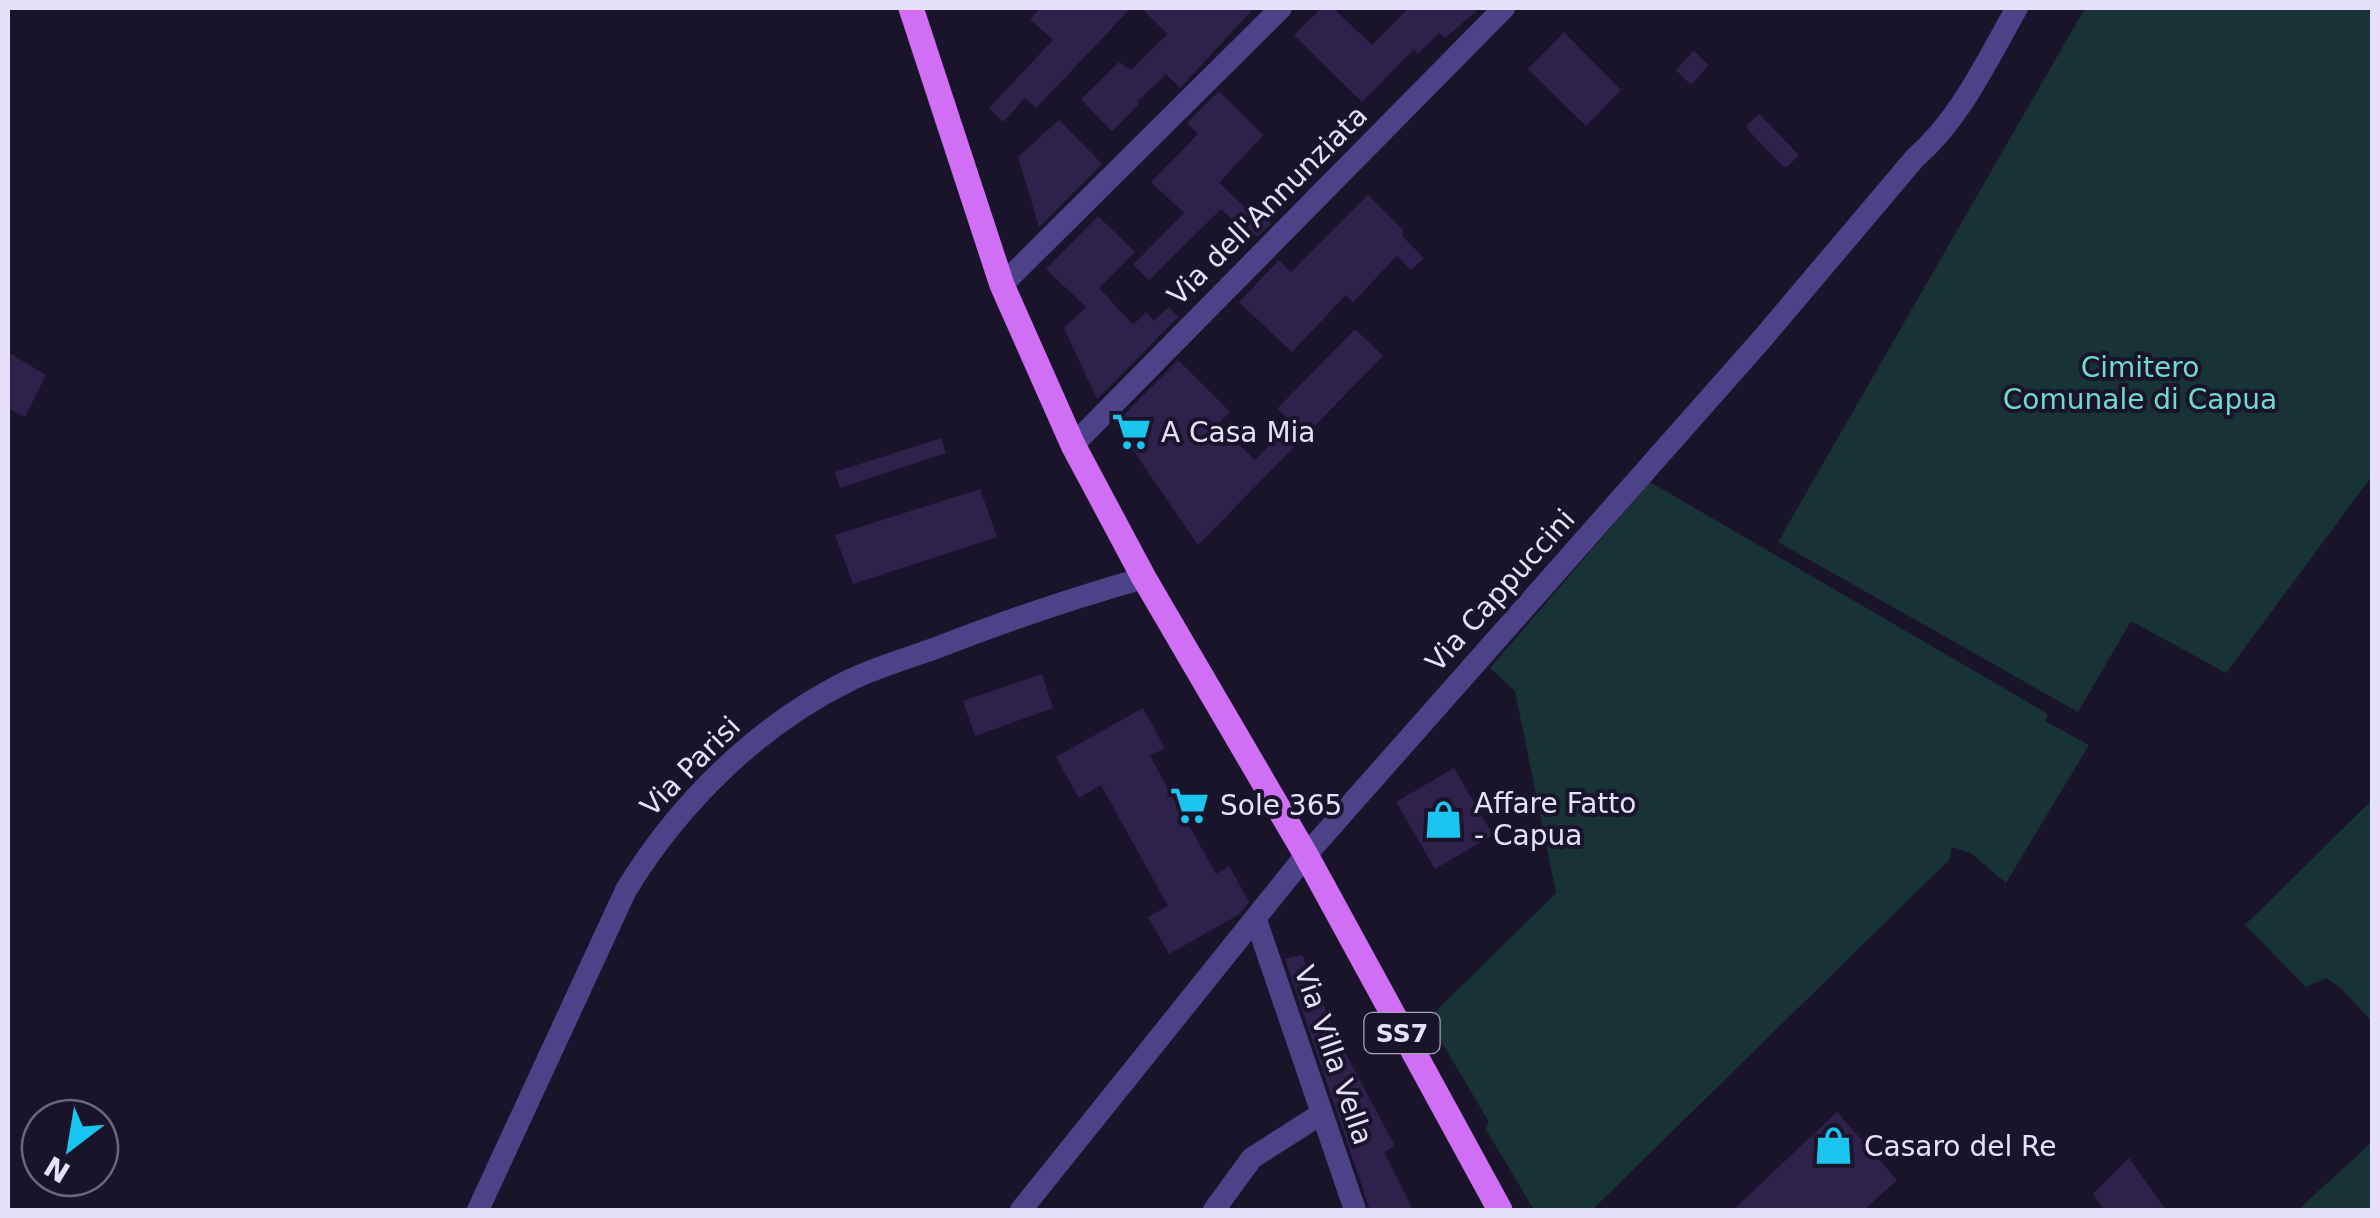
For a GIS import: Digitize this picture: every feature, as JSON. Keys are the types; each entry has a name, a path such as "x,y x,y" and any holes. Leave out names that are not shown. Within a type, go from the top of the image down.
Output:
{"main road":[{"name":"SS7","path":"910,8 1002,285 1073,445 1144,578 1306,854 1500,1210"}],"street":[{"path":"1002,285 1281,8"},
{"name":"Via dell'Annunziata","path":"1073,445 1504,8"},
{"name":"Via Cappuccini","path":"1021,1210 1306,854 1933,142 1964,100 2017,8"},
{"name":"Via Parisi","path":"478,1210 626,890 654,845 684,808 768,732 851,680 1042,607 1144,578"},
{"name":"Via Villa Vella","path":"1256,920 1355,1210"},
{"path":"1214,1210 1252,1158 1321,1114"}],"green space":[{"name":"Cimitero Comunale di Capua","path":"2085,8 2372,8 2372,476 2226,673 2131,621 2078,712 1778,542"},
{"path":"1650,482 2048,714 2045,721 2089,745 2006,883 1971,853 1952,847 1950,859 1592,1210 1534,1210 1485,1128 1489,1122 1428,1019 1556,893 1515,691 1490,668"},
{"path":"2372,800 2372,1022 2341,988 2326,978 2306,987 2245,925"},
{"path":"2372,1142 2372,1210 2298,1210"}],"building":[{"path":"1041,8 1131,8 1036,108 1025,98 1003,122 989,108 1053,40 1030,19"},
{"path":"1141,8 1254,8 1180,88 1166,74 1112,132 1081,99 1119,62 1131,70 1168,34"},
{"path":"1322,8 1333,8 1372,45 1409,8 1480,8 1445,38 1439,33 1418,54 1414,49 1362,102 1294,35"},
{"path":"1564,32 1621,90 1586,126 1528,69"},
{"path":"1694,51 1709,65 1691,85 1676,70"},
{"path":"1219,91 1263,135 1219,183 1251,213 1256,208 1271,223 1257,237 1221,209 1149,280 1133,265 1184,213 1151,182 1198,134 1187,123"},
{"path":"1759,114 1799,155 1788,166 1784,167 1748,130 1747,125"},
{"path":"1059,120 1102,164 1039,227 1018,157"},
{"path":"1368,195 1424,258 1411,270 1397,256 1353,302 1346,295 1292,352 1239,302 1279,260 1291,272"},
{"path":"1098,216 1135,252 1099,288 1133,325 1146,312 1154,321 1169,307 1178,317 1097,399 1064,328 1086,307 1046,269"},
{"path":"1355,329 1383,356 1198,545 1115,424 1178,360 1230,412 1218,424 1255,460 1292,423 1277,409"},
{"path":"8,352 46,375 25,417 8,408"},
{"path":"941,438 946,453 840,488 835,472"},
{"path":"980,489 997,537 853,584 835,535"},
{"path":"1042,674 1053,708 975,736 963,701"},
{"path":"1143,708 1165,748 1150,756 1216,874 1229,866 1249,902 1238,915 1169,954 1148,917 1168,906 1101,785 1079,798 1056,757"},
{"name":"Affare Fatto - Capua","path":"1454,768 1493,835 1435,869 1396,802"},
{"path":"1302,955 1341,1045 1395,1146 1384,1152 1413,1210 1370,1210 1285,959"},
{"name":"Casaro del Re","path":"1837,1112 1897,1180 1864,1210 1733,1210"},
{"path":"2129,1158 2166,1210 2104,1210 2093,1194"}],"place":[{"name":"A Casa Mia","path":"1131,432"},
{"name":"Sole 365","path":"1190,805"},
{"name":"Affare Fatto - Capua","path":"1444,819"},
{"name":"Casaro del Re","path":"1834,1146"}]}
